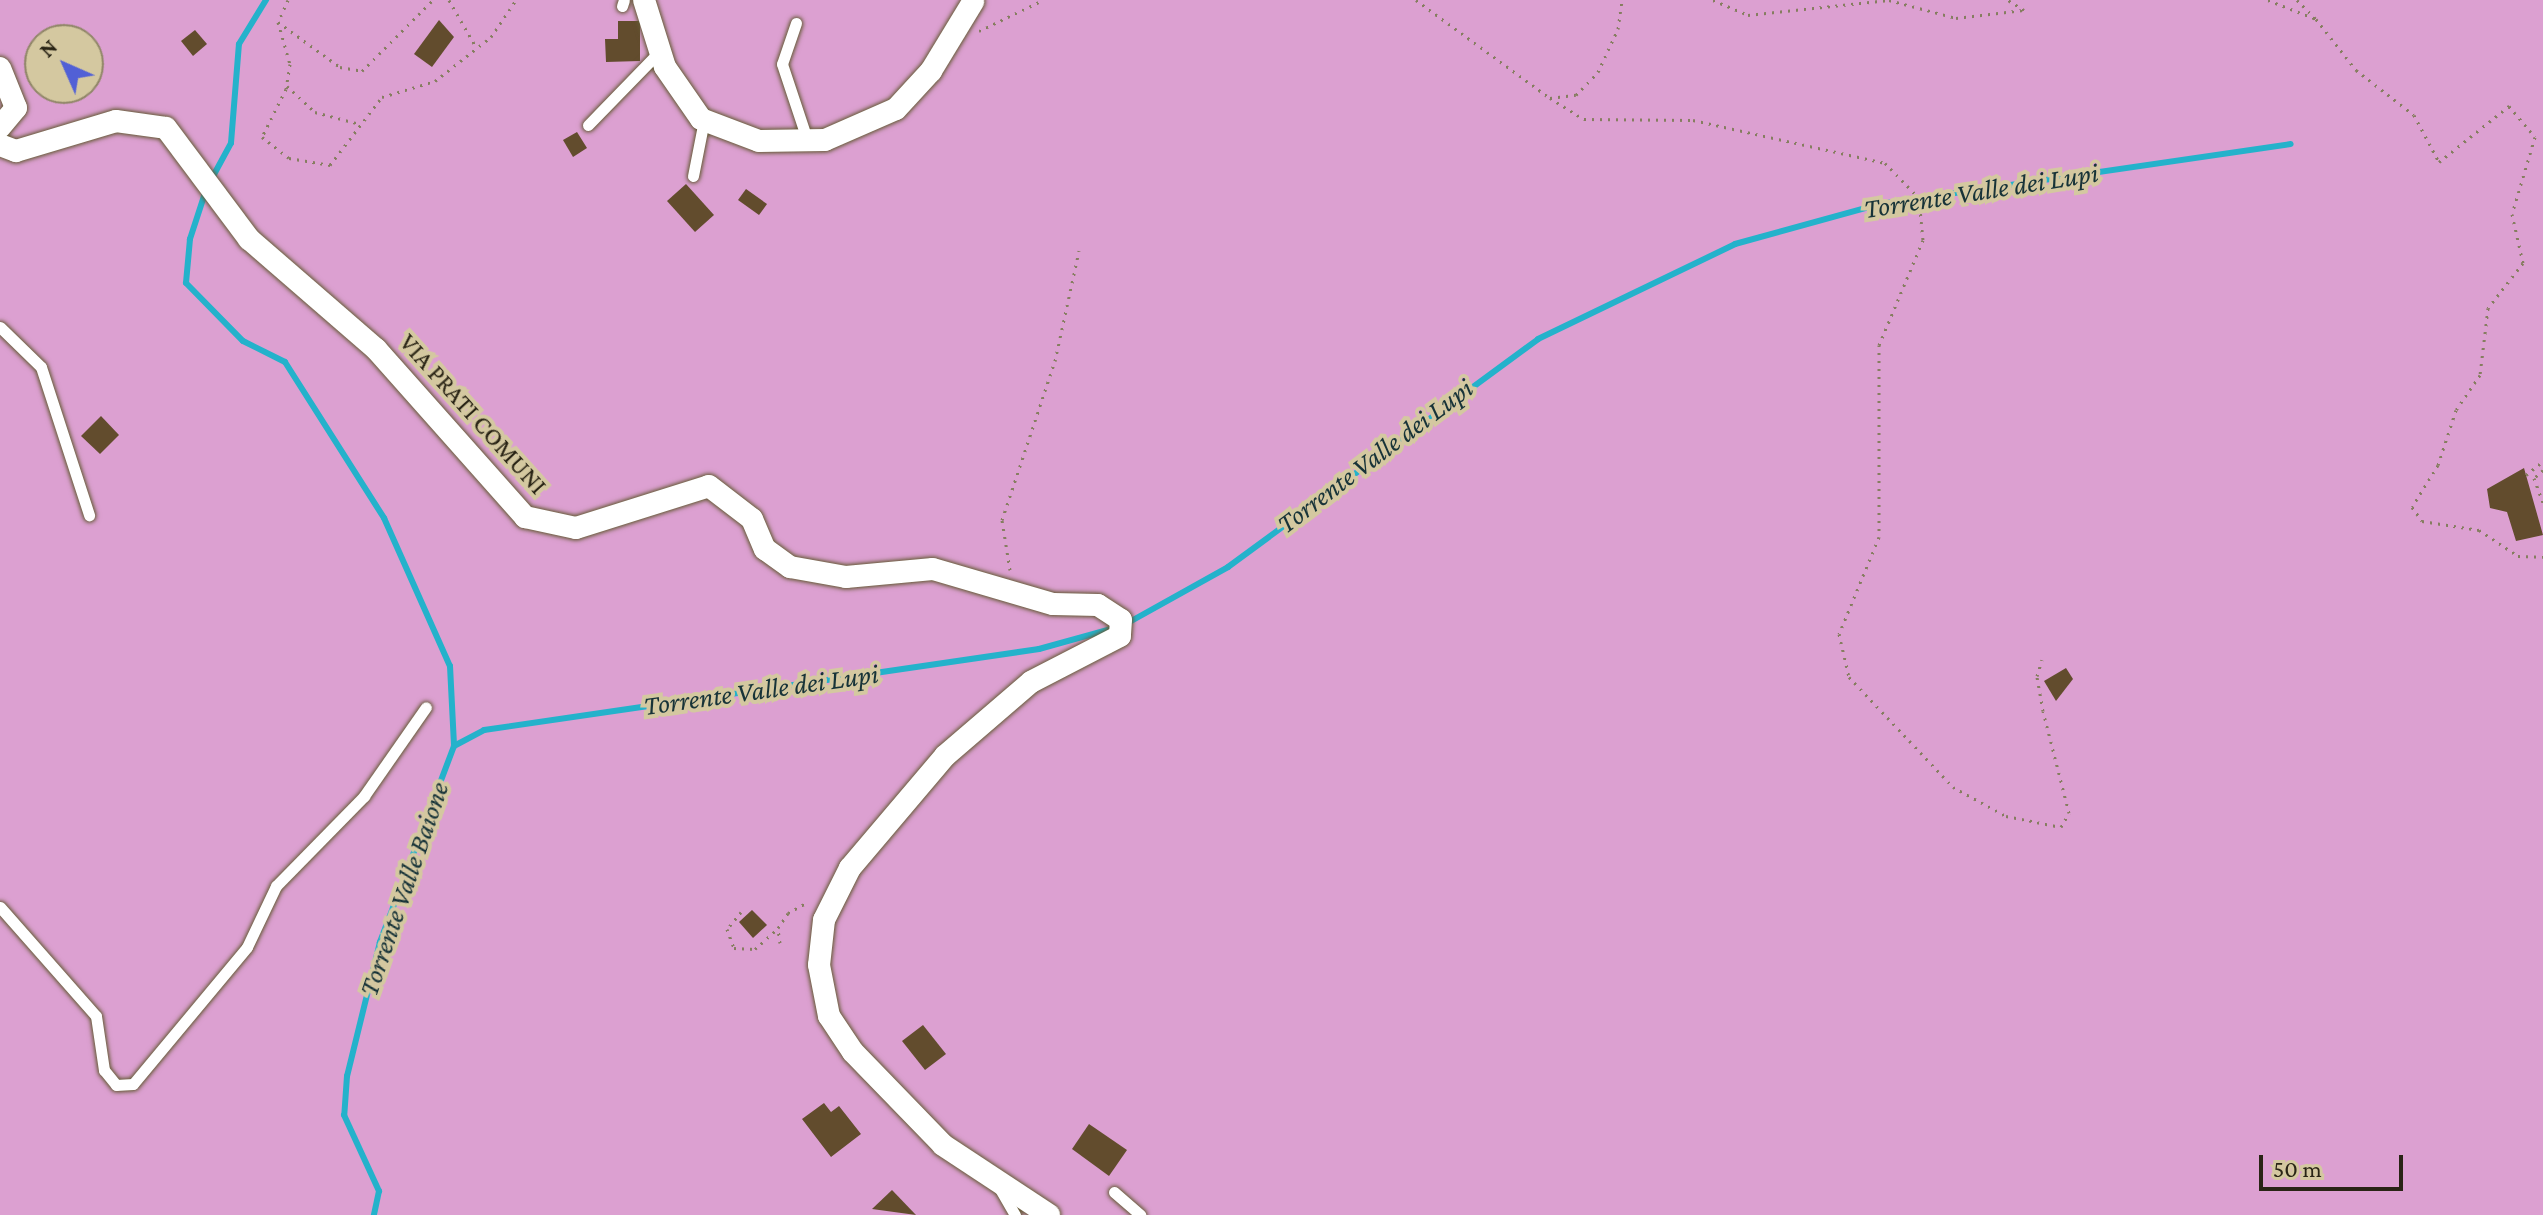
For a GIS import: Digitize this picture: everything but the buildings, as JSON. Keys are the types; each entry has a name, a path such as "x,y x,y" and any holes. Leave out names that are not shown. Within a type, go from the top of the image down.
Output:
{"street":[{"path":"630,2 704,120 759,141 808,140 896,109 931,71 974,1"},
{"path":"0,68 4,94 16,108 0,127"},
{"name":"VIA PRATI COMUNI","path":"0,145 16,151 116,121 166,128 249,239 376,349 525,517 576,528 709,486 752,519 765,549 790,567 846,577 933,569 1010,594 1098,605 1125,632 1031,682 945,756 837,889 824,920 819,965 832,1023 943,1145 1049,1215"}],"lane":[{"path":"796,23 782,64 808,140"},
{"path":"588,125 660,51"},
{"path":"693,176 704,120"},
{"path":"0,327 41,367 89,515"},
{"path":"0,907 96,1016 104,1070 116,1085 133,1084 247,947 276,886 364,796 426,707"},
{"path":"996,1181 1015,1215"},
{"path":"1114,1192 1140,1215"}],"path":[{"path":"288,0 278,22 290,64 287,86 262,137 289,158 330,165 382,97 435,81 476,47 516,0"},
{"path":"278,22 340,67 362,71 433,0"},
{"path":"449,0 476,47"},
{"path":"977,30 1043,0"},
{"path":"1416,0 1550,98 1584,119 1693,120 1871,160 1919,198 1923,240 1879,345 1879,537 1839,634 1849,677 1953,787 2006,816 2061,827 2069,813 2043,711 2042,660"},
{"path":"1550,98 1576,95 1598,72 1618,29 1622,0"},
{"path":"1713,0 1748,15 1889,0 1956,18 2024,10 2008,0"},
{"path":"2268,0 2316,19"},
{"path":"2297,0 2356,70 2414,115 2439,162 2509,106 2535,137 2512,214 2523,263 2488,308 2480,375 2456,410 2438,465 2412,507 2422,521 2479,530 2531,558 2543,557"},
{"path":"287,86 315,112 360,124"},
{"path":"1010,594 1002,520 1055,361 1079,251"},
{"path":"2526,475 2543,461"},
{"path":"2543,470 2534,478 2543,503"},
{"path":"741,912 727,929 734,948 755,949 778,928 788,913 837,889"},
{"path":"778,928 780,943"}],"shaded area":[{"path":"0,0 2543,0 2543,1215 0,1215"}],"waterway":[{"path":"211,180 231,143 239,44 266,0"},
{"name":"Torrente Valle dei Lupi","path":"1124,625 1228,567 1538,339 1735,244 1880,204 2291,144"},
{"name":"Torrente Valle Baione","path":"206,190 190,239 186,283 243,341 285,362 384,518 450,666 454,746 380,942 347,1076 344,1115 379,1191 374,1215"},
{"name":"Torrente Valle dei Lupi","path":"454,746 484,730 1039,649 1114,628"}]}
